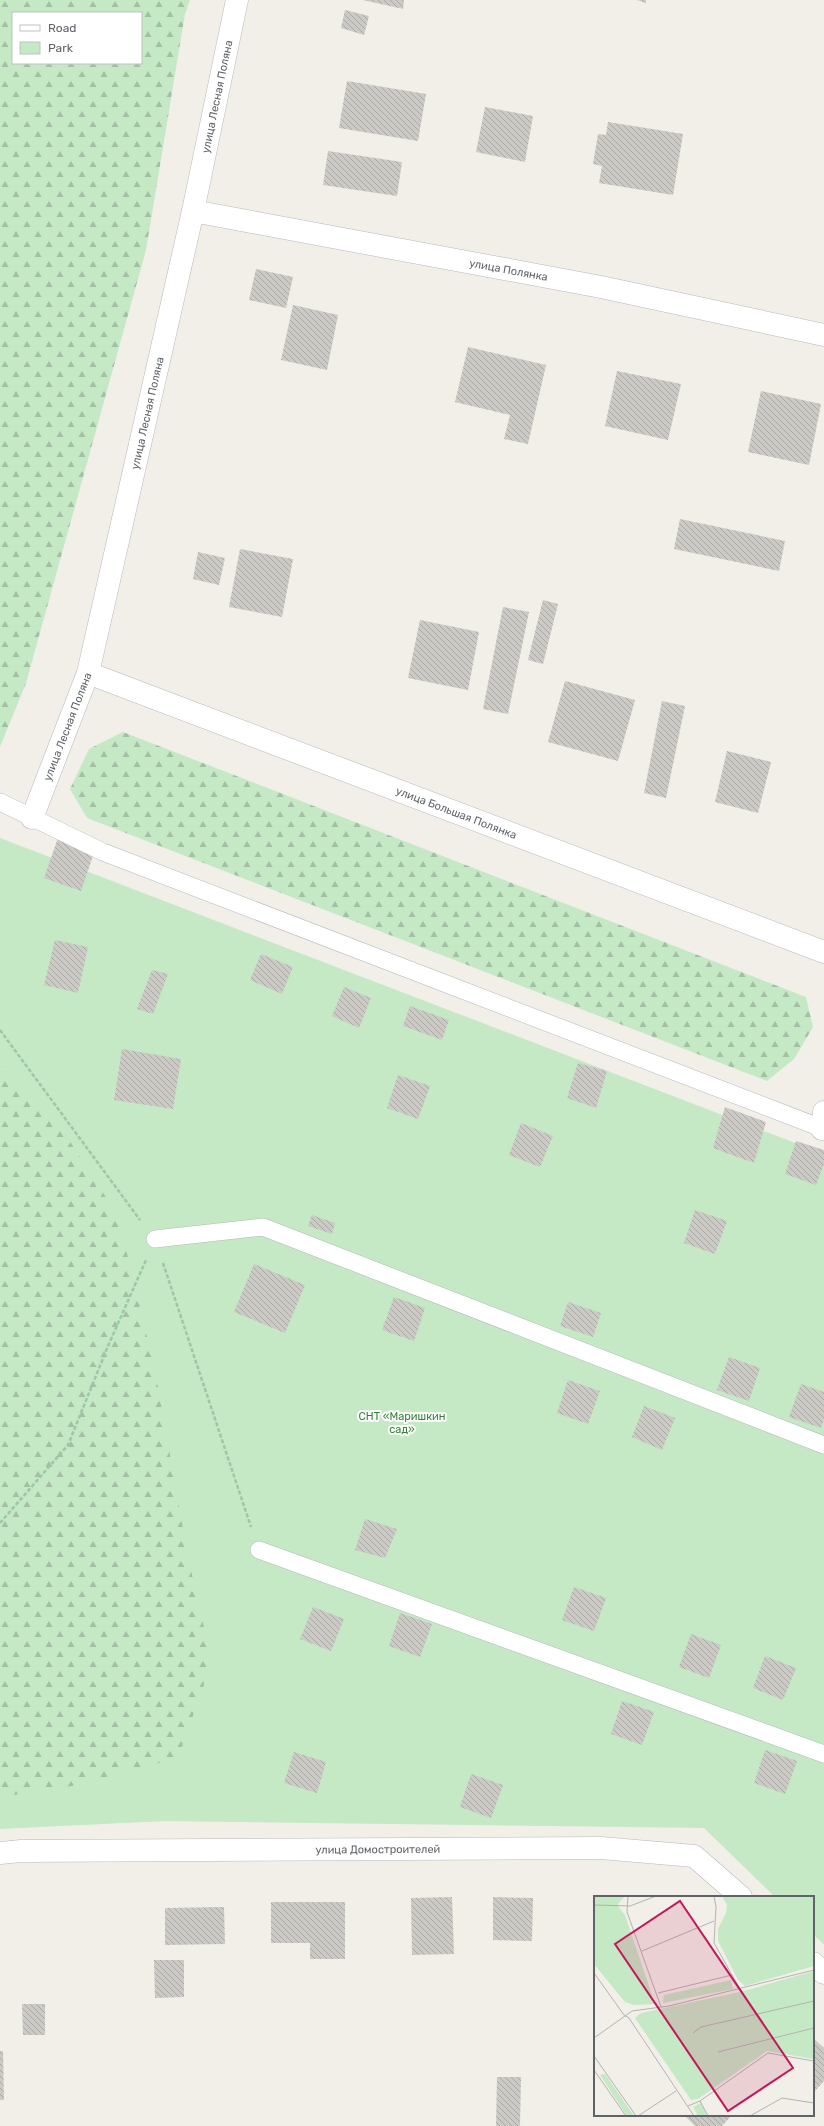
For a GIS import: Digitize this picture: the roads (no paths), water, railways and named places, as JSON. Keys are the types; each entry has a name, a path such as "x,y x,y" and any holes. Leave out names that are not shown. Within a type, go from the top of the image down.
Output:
{"street":[{"name":"улица Лесная Поляна","path":"32,818 88,672 192,212 237,0"},
{"name":"улица Полянка","path":"192,212 601,287 824,335"},
{"name":"улица Большая Полянка","path":"88,672 824,952"},
{"name":"улица Домостроителей","path":"0,1853 21,1851 601,1848 694,1856 740,1896"},
{"path":"814,1964 824,1973"}],"lane":[{"path":"0,802 103,852 823,1123"},
{"path":"155,1240 262,1227 824,1445"},
{"path":"259,1550 824,1754"}],"park label":[{"name":"СНТ «Маришкин сад»","path":"402,1422"}]}
